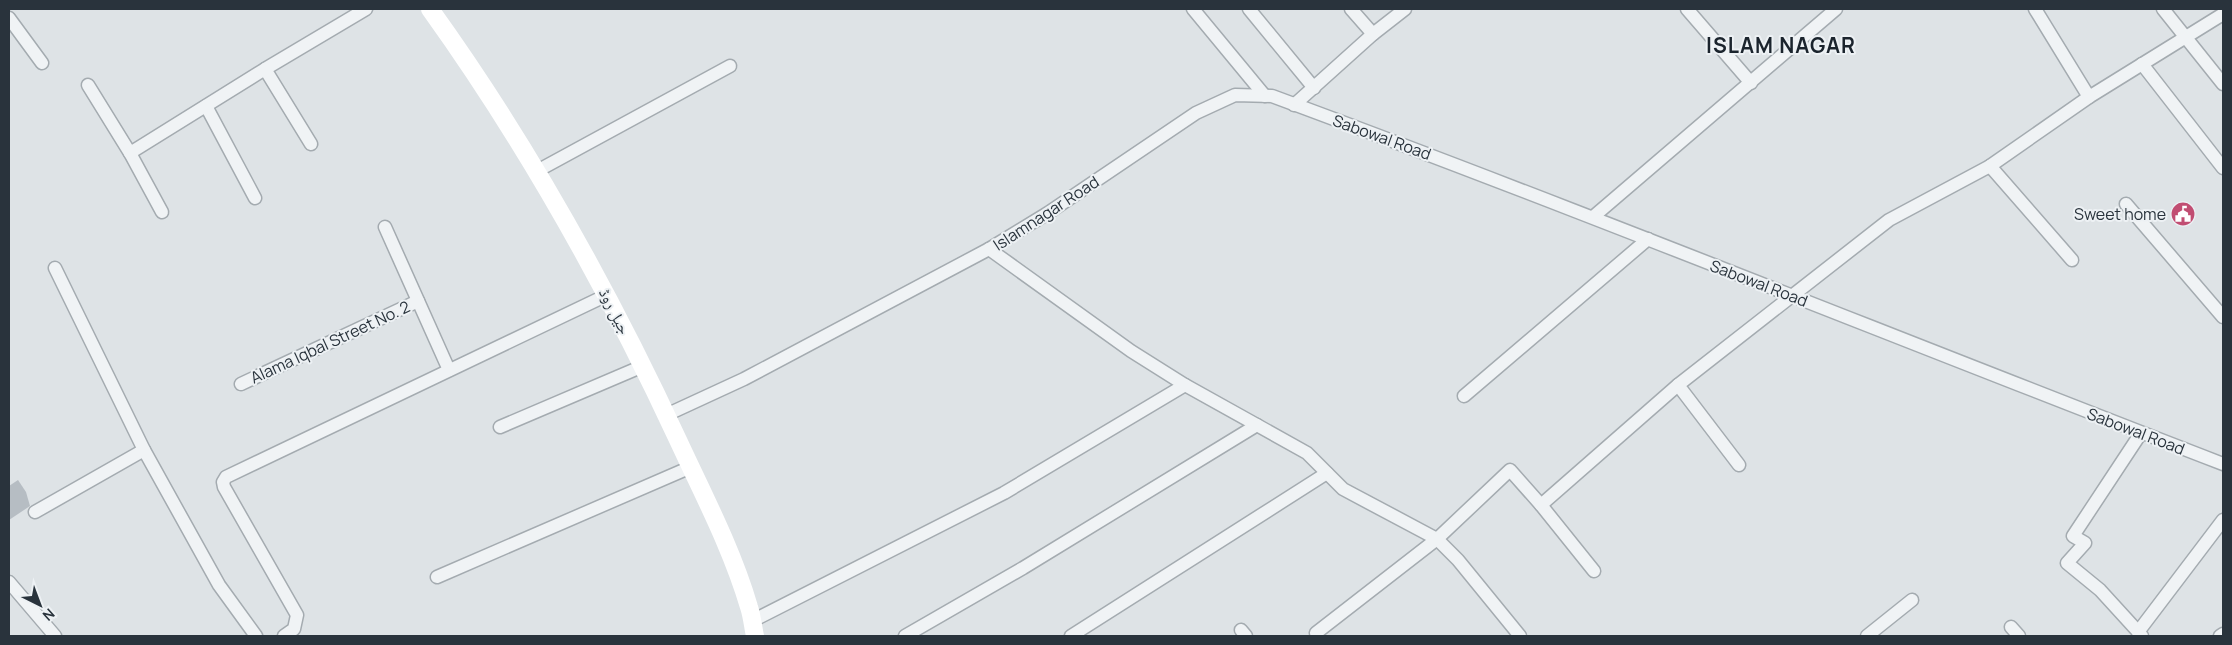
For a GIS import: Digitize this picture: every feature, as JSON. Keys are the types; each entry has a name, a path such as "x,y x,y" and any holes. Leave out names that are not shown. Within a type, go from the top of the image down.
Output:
{"main road":[{"name":"جیل روڈ","path":"430,9 537,171 607,295 643,366 722,534 749,608 753,629"}],"street":[{"path":"130,153 264,69 366,9"},
{"path":"1193,9 1265,96"},
{"path":"1249,9 1314,88"},
{"path":"1351,9 1373,34"},
{"path":"1294,105 1373,34 1405,9"},
{"path":"1687,9 1751,83"},
{"path":"2035,9 2089,97"},
{"path":"2163,9 2184,38 2223,84"},
{"path":"1594,217 1751,83 1829,11"},
{"path":"1540,505 1678,385 1889,220 1990,166 2089,97 2223,14"},
{"path":"9,18 42,63"},
{"path":"2142,64 2223,168"},
{"path":"537,171 730,66"},
{"path":"264,69 311,144"},
{"path":"88,85 130,153 162,212"},
{"name":"Islamnagar Road","path":"666,415 744,379 989,249 1048,213 1196,113 1235,95 1272,96 1294,105"},
{"name":"Sabowal Road","path":"1294,105 1594,217 1792,297 2223,464"},
{"path":"206,106 255,198"},
{"path":"1990,166 2072,260"},
{"path":"2126,204 2223,317"},
{"path":"385,227 449,370"},
{"path":"1464,396 1648,239"},
{"path":"989,249 1131,351 1185,386 1307,453 1343,489 1437,539 1458,560 1520,636"},
{"path":"55,268 144,450 219,585 256,636"},
{"path":"284,636 294,629 297,616 224,487 223,482 226,477 607,295"},
{"name":"Alama Iqbal Street No. 2","path":"241,384 418,301"},
{"path":"500,427 643,366"},
{"path":"1678,385 1739,465"},
{"path":"753,629 1004,492 1185,386"},
{"path":"905,636 1023,568 1257,425"},
{"path":"2141,433 2073,536 2085,543 2067,563 2100,590 2140,634 2223,520"},
{"path":"35,512 144,450"},
{"path":"438,577 691,467"},
{"path":"1316,633 1437,539 1510,470 1594,571"},
{"path":"1071,636 1327,473"},
{"path":"9,582 55,636"},
{"path":"1866,636 1912,600"}],"building":[{"path":"18,480 26,492 30,506 9,520 9,486"}],"place":[{"name":"Sweet home","path":"2183,214"}],"district":[{"name":"ISLAM NAGAR","path":"1781,45"}]}
